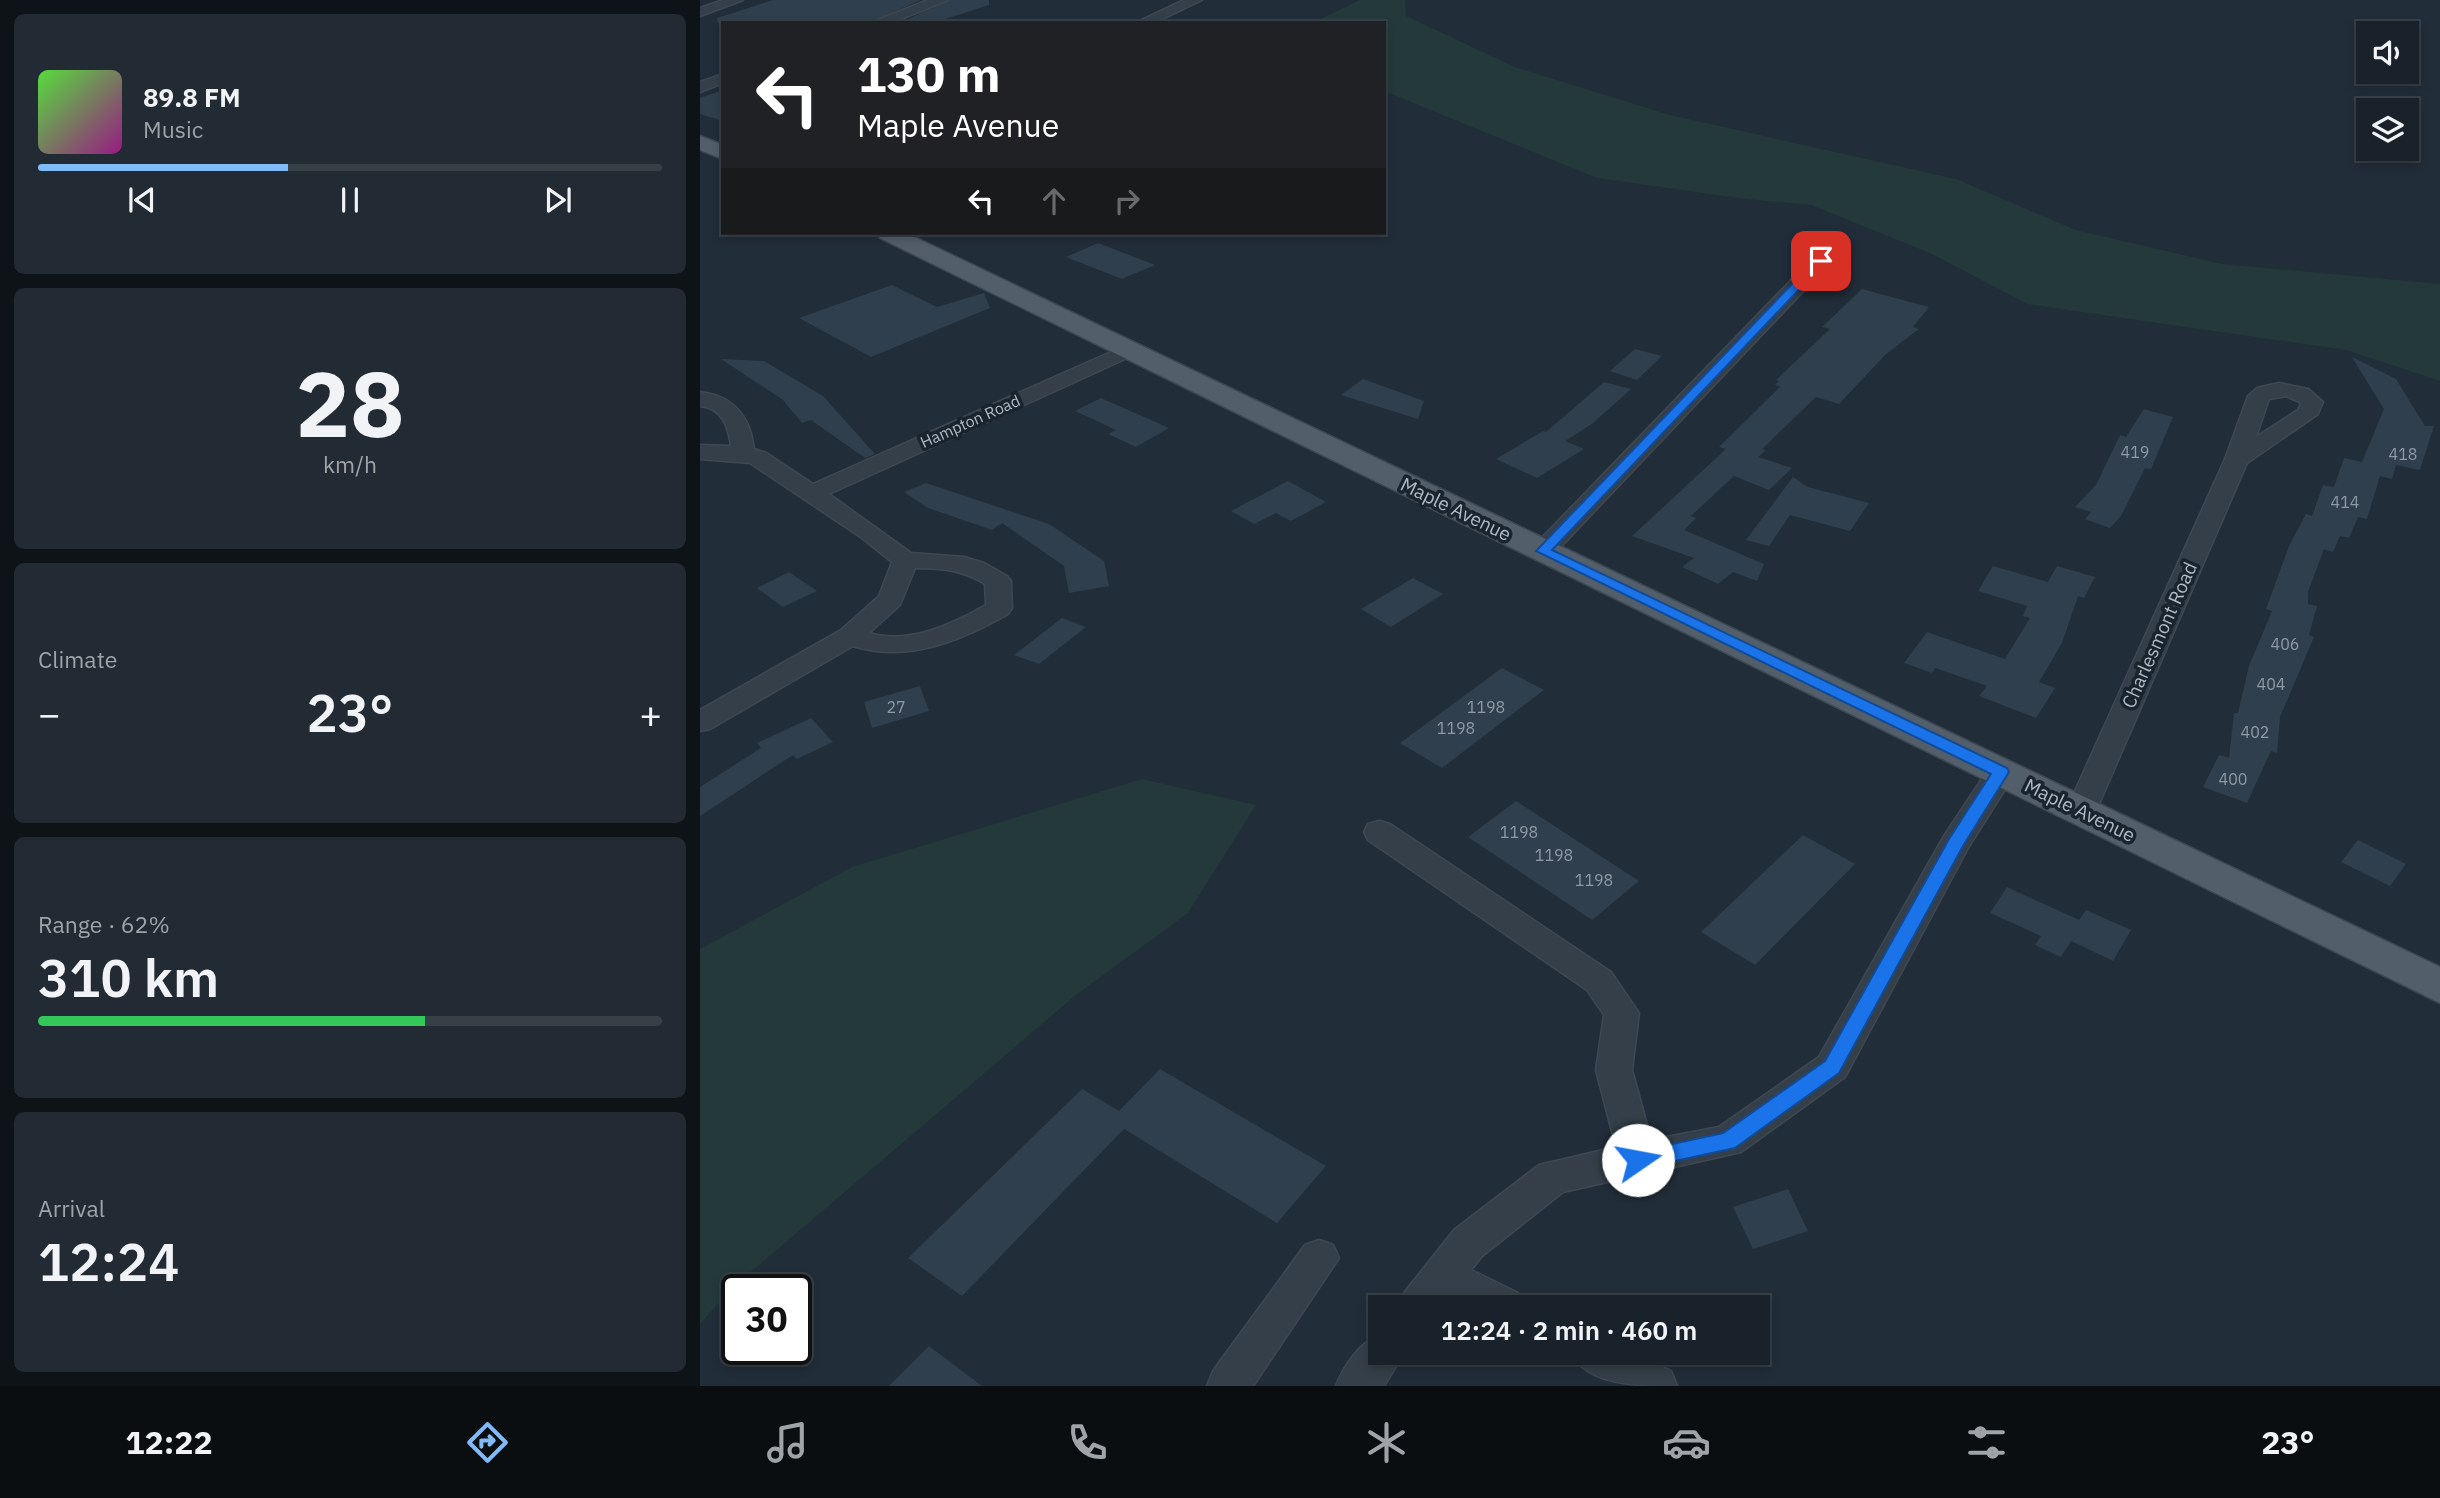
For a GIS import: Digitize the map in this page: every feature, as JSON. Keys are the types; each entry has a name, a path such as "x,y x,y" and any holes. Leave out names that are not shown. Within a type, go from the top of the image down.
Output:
{"main road":[{"path":"700,142 721,152"},
{"name":"Maple Avenue","path":"892,235 2440,986"}],"street":[{"path":"700,12 736,0"},
{"path":"883,21 941,0"},
{"path":"1147,21 1195,0"},
{"path":"700,87 721,79"},
{"path":"1543,551 1839,242"},
{"name":"Hampton Road","path":"812,493 1129,350"},
{"path":"700,399 722,404 734,417 741,430 743,453"},
{"path":"700,452 743,453 758,458 905,560 947,560 976,566 998,581 999,608 970,627 887,645 850,636"},
{"name":"Charlesmont Road","path":"2081,811 2237,458"},
{"path":"700,722 850,636 891,599 905,560"},
{"path":"1431,1292 1468,1242 1553,1177 1728,1141 1832,1067 1955,844 2001,772"},
{"path":"1379,832 1599,981 1622,1013 1614,1070 1638,1160"},
{"path":"1228,1386 1320,1258"},
{"path":"1357,1386 1374,1365"},
{"path":"1615,1365 1656,1386"}],"green space":[{"path":"1360,0 1405,0 1406,16 1515,67 1670,115 1956,179 2076,230 2222,264 2440,284 2440,381 2346,350 2027,304 1932,254 1811,205 1745,199 1597,178 1386,92 1386,21 1316,21"},
{"path":"1142,779 1256,805 1188,913 1076,995 748,1274 721,1274 721,1300 700,1324 700,949 852,867"}],"building":[{"path":"773,0 921,0 873,21 718,23 717,18"},
{"path":"950,0 989,0 989,5 939,21 903,21"},
{"path":"721,91 721,120 700,114 700,98"},
{"path":"1098,243 1155,265 1122,279 1066,257"},
{"path":"892,285 937,307 984,293 990,308 871,357 799,318"},
{"path":"1862,289 1929,307 1913,327 1919,329 1886,354 1839,404 1816,397 1762,449 1766,450 1758,457 1792,468 1769,490 1734,476 1691,516 1696,518 1684,530 1764,564 1757,581 1733,572 1718,584 1682,567 1694,558 1632,536 1726,449 1719,447 1780,387 1775,385 1779,381 1776,380 1830,329 1822,327"},
{"path":"1635,349 1662,356 1637,380 1610,371"},
{"path":"2352,357 2396,379 2425,426 2434,426 2420,470 2396,465 2392,479 2380,476 2367,519 2358,517 2349,538 2340,536 2333,552 2324,549 2308,592 2308,604 2317,606 2309,635 2314,637 2280,717 2277,753 2271,751 2247,803 2203,787 2219,755 2229,758 2234,713 2238,713 2249,666 2272,611 2266,609 2289,546 2306,514 2312,516 2323,485 2334,487 2344,458 2362,462 2384,409"},
{"path":"721,359 764,361 823,396 875,454 865,458 811,420 802,423 783,400"},
{"path":"1363,379 1424,401 1418,419 1341,395"},
{"path":"1604,382 1631,389 1592,424 1565,441 1584,449 1537,478 1496,459 1543,431 1546,432"},
{"path":"1101,398 1169,428 1136,447 1108,434 1116,430 1075,411"},
{"path":"2144,409 2173,417 2151,469 2145,468 2121,516 2110,528 2085,519 2091,512 2075,507 2096,485 2120,435 2126,437"},
{"path":"1793,477 1808,487 1869,503 1850,531 1790,515 1769,546 1746,540"},
{"path":"1288,481 1326,502 1291,521 1276,513 1254,524 1231,511"},
{"path":"926,483 1049,524 1104,561 1109,586 1069,593 1064,566 1002,523 992,530 928,508 904,492"},
{"path":"1993,566 2048,582 2057,566 2095,577 2084,598 2078,596 2062,643 2039,682 2055,688 2036,718 1979,696 1987,686 1935,668 1932,673 1904,663 1927,632 2005,659 2030,618 2023,616 2027,606 1978,591"},
{"path":"789,572 817,591 783,607 757,588"},
{"path":"1413,578 1443,594 1391,627 1361,609"},
{"path":"1062,618 1086,627 1039,664 1014,655"},
{"path":"1502,668 1544,690 1442,768 1400,743"},
{"path":"920,686 929,711 872,728 864,702"},
{"path":"811,718 833,742 797,759 793,755 700,816 700,787 761,748 757,743"},
{"path":"1516,801 1639,881 1592,920 1468,837"},
{"path":"1803,835 1855,864 1755,965 1701,932"},
{"path":"2358,840 2406,864 2390,886 2341,862"},
{"path":"2007,887 2079,920 2086,910 2131,930 2113,961 2071,941 2061,957 2035,945 2041,936 1990,913"},
{"path":"1160,1069 1326,1166 1277,1223 1124,1129 962,1296 908,1258 1082,1089 1119,1111"},
{"path":"1788,1189 1808,1231 1753,1249 1733,1207"},
{"path":"929,1346 982,1386 889,1386"}],"route":[{"path":"1638,1160 1728,1141 1832,1067 1955,844 2001,772 1543,551 1821,261"}]}
